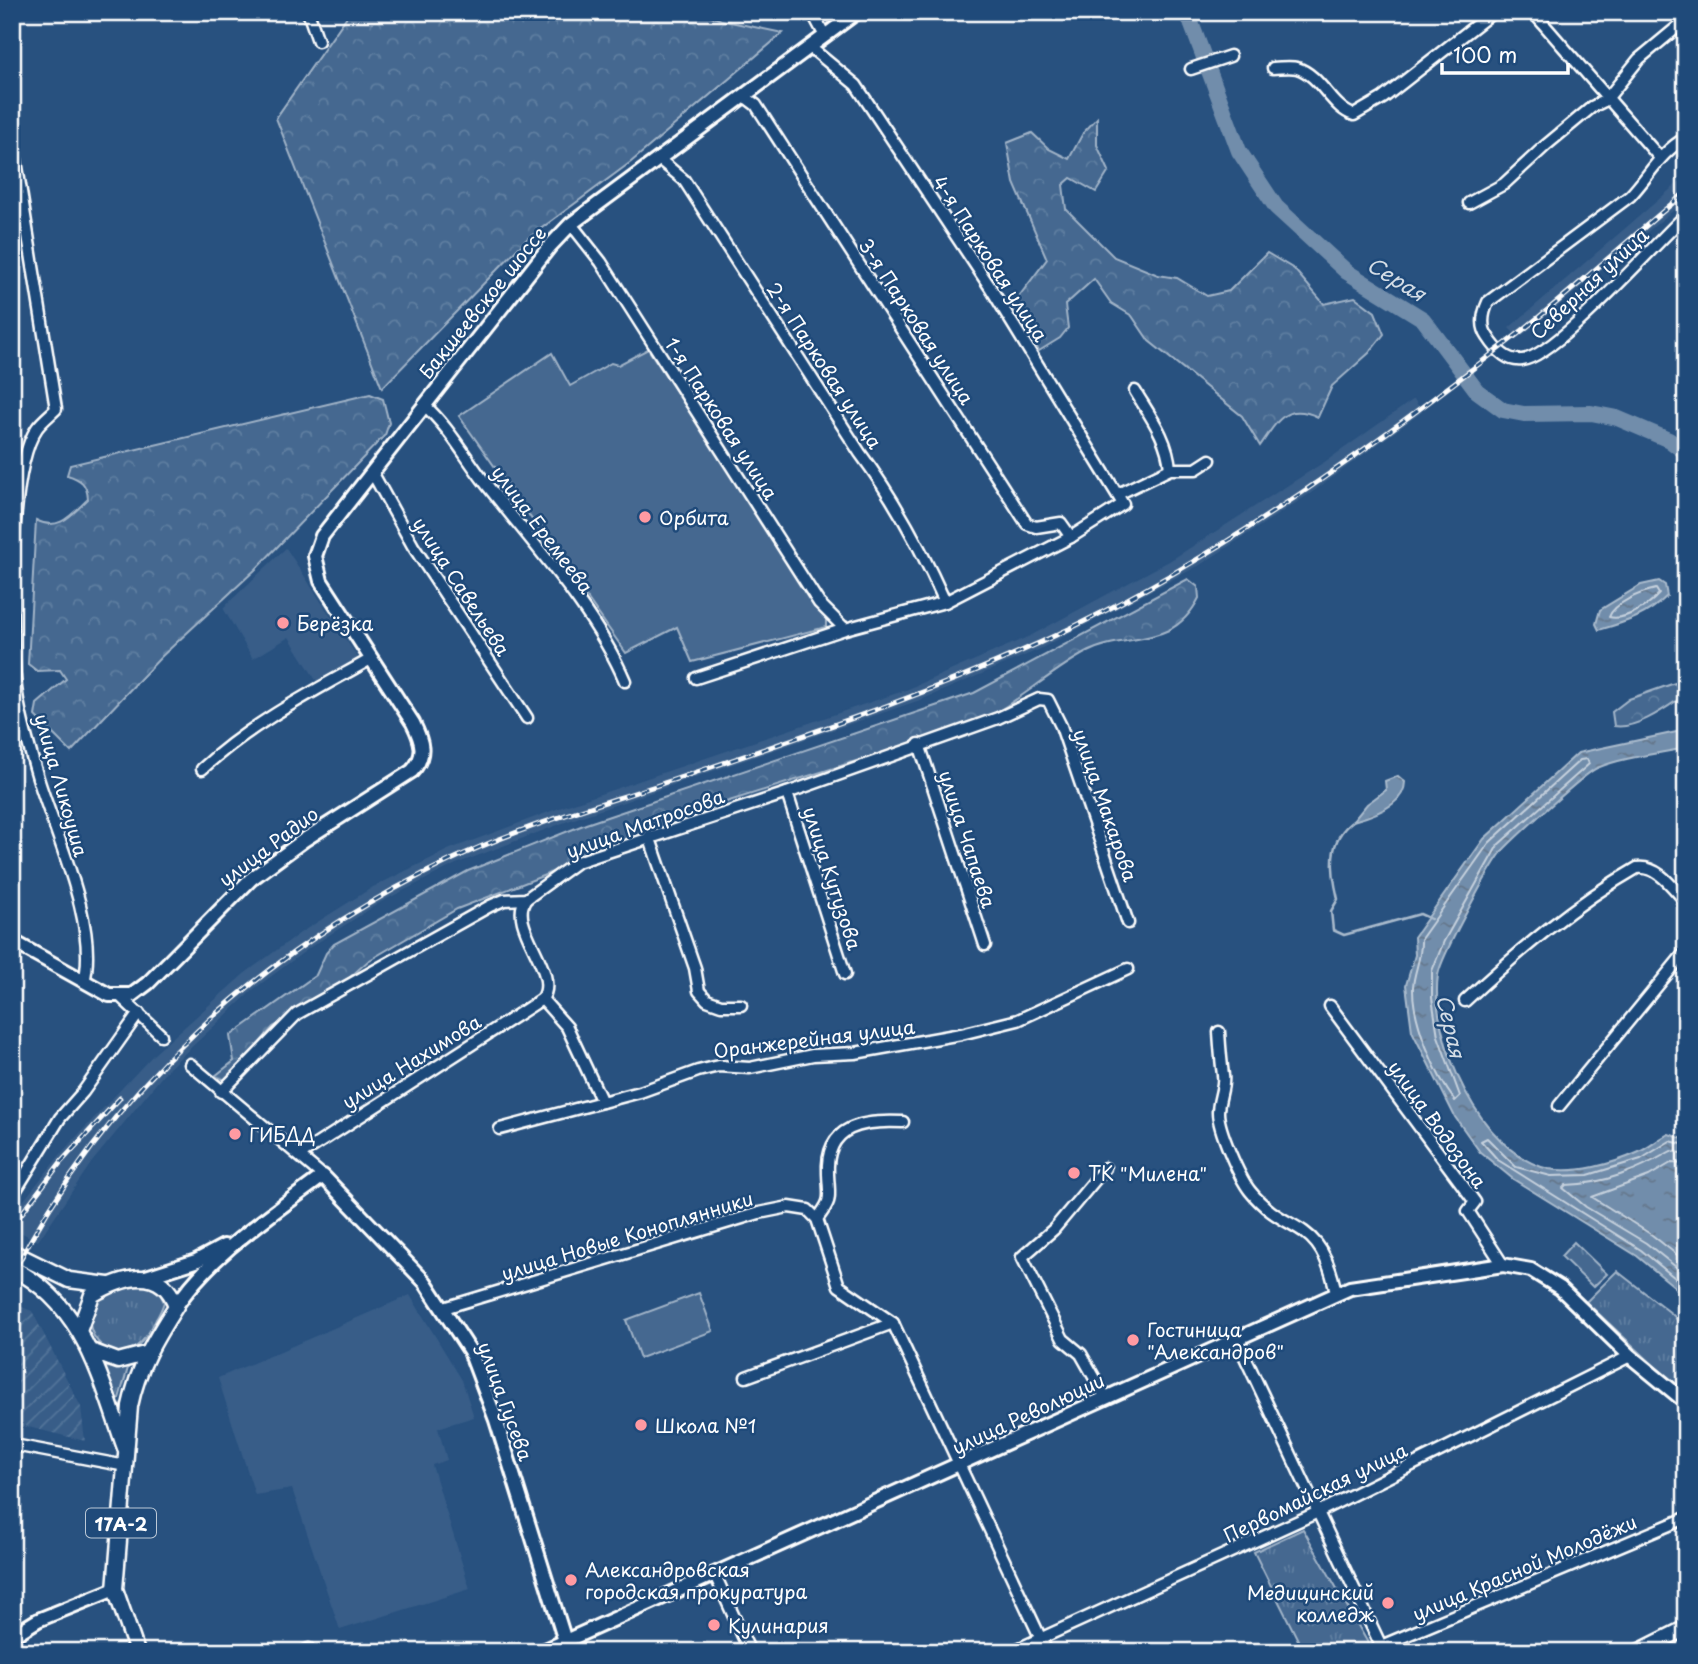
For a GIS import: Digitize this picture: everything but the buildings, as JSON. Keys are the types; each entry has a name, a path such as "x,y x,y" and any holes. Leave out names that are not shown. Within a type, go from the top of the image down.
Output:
{"main road":[{"name":"Бакшеевское шоссе","path":"371,659 321,581 315,556 322,536 550,246 571,224 857,12"},
{"name":"улица Радио","path":"115,996 132,995 148,983 251,878 304,840 412,771 422,753 422,742 413,723 371,659"},
{"path":"12,941 84,982 115,996"},
{"path":"127,1461 130,1406 135,1379 145,1354 176,1306 196,1280 243,1236 323,1177"},
{"name":"улица Гусева","path":"323,1177 425,1282 470,1351 481,1376 565,1641"},
{"path":"12,1252 69,1280 108,1285 146,1277 196,1261 243,1236"},
{"name":"улица Революции","path":"541,1652 1350,1288 1503,1265 1544,1275 1630,1356"},
{"path":"12,1268 44,1289 80,1328 91,1350 127,1461"},
{"path":"146,1277 163,1283 172,1294 176,1306"},
{"path":"80,1328 84,1310 92,1295 108,1285"},
{"path":"91,1350 118,1361 145,1354"},
{"path":"1630,1356 1686,1402"},
{"name":"17А-2","path":"127,1461 115,1589 138,1652"},
{"path":"12,1636 38,1620 115,1589"},
{"path":"1638,1652 1686,1628"}],"street":[{"path":"308,12 318,41"},
{"path":"812,12 825,36"},
{"path":"1273,68 1297,68 1325,88 1347,113 1354,115 1383,98 1493,12"},
{"path":"1533,12 1580,64 1606,100 1660,158 1686,138"},
{"path":"1469,203 1504,184 1573,122 1606,100 1639,59 1686,20"},
{"name":"4-я Парковая улица","path":"810,47 856,85 990,287 1120,499"},
{"path":"1191,69 1230,56"},
{"name":"3-я Парковая улица","path":"744,96 756,105 1027,524 1036,527 1062,523 1071,537"},
{"name":"улица Ликоуша","path":"14,148 56,409 36,429 16,494 15,682 38,778 59,836 83,924 88,946 84,982"},
{"name":"Северная улица","path":"1660,158 1648,178 1630,196 1488,302 1483,312 1486,335 1508,358 1521,361 1537,355 1686,215"},
{"name":"2-я Парковая улица","path":"659,159 684,180 860,453 888,491 910,527 944,602"},
{"name":"1-я Парковая улица","path":"571,224 601,262 819,603 845,629"},
{"path":"1135,391 1159,429 1169,455 1170,469"},
{"name":"улица Еремеева","path":"424,405 437,416 483,480 543,553 616,659 625,681"},
{"path":"696,678 845,629 944,602 1071,537 1120,499 1170,469 1196,469 1210,460"},
{"name":"улица Савельева","path":"372,472 413,545 527,718"},
{"path":"202,769 227,746 263,722 371,659"},
{"name":"улица Матросова","path":"221,1091 271,1037 297,1014 490,906 504,900 526,899 577,862 649,836 787,793 998,718 1039,699 1048,700"},
{"name":"улица Макарова","path":"1048,700 1061,726 1128,923"},
{"name":"улица Чапаева","path":"919,744 985,945"},
{"name":"улица Кутузова","path":"787,793 845,974"},
{"path":"649,836 695,968 699,990 714,1002 741,1005"},
{"path":"1465,1000 1507,962 1570,913 1637,869 1645,867 1656,871 1686,902"},
{"path":"526,899 521,915 547,983 542,999 567,1027 602,1102"},
{"path":"1559,1106 1686,951"},
{"name":"Оранжерейная улица","path":"500,1129 602,1102 719,1066 750,1068 813,1055 855,1053 961,1034 1018,1020 1128,969"},
{"path":"115,996 139,1013 161,1035"},
{"name":"улица Нахимова","path":"300,1155 542,999"},
{"name":"улица Водозона","path":"1330,1006 1475,1202 1468,1212 1503,1265"},
{"path":"14,1193 44,1141 139,1013"},
{"path":"1219,1032 1224,1076 1218,1114 1243,1180 1251,1192 1272,1210 1316,1241 1331,1269 1336,1293"},
{"path":"190,1064 323,1177"},
{"path":"903,1122 869,1120 855,1125 840,1137 829,1156 829,1203 817,1219 839,1286 893,1323 957,1466 1046,1652"},
{"path":"1105,1168 1054,1229 1021,1257 1063,1339 1081,1354 1106,1398"},
{"name":"улица Новые Коноплянники","path":"444,1308 759,1213 789,1207 808,1210 817,1219"},
{"path":"746,1377 893,1323"},
{"path":"1236,1338 1381,1649"},
{"name":"Первомайская улица","path":"1011,1652 1316,1513 1630,1356"},
{"path":"13,1445 127,1461"},
{"name":"улица Красной Молодёжи","path":"1381,1649 1686,1518"},
{"path":"715,1575 750,1652"}],"shaded area":[{"path":"1686,176 1686,200 1519,338 1509,328"},
{"path":"1414,399 1422,412 1311,493 1200,565 1038,650 923,699 568,821 456,864 381,902 312,946 254,989 168,1069 92,1162 38,1241 12,1228 12,1215 64,1150 153,1055 244,974 300,933 373,887 450,849 562,807 906,690 1030,636 1171,560 1329,459"},
{"name":"Берёзка","path":"286,548 360,661 319,685 289,637 253,659 223,608"},
{"path":"410,1295 462,1380 474,1417 438,1428 447,1460 432,1465 470,1589 340,1630 292,1489 255,1495 218,1378"},
{"path":"14,1304 32,1311 81,1407 85,1441 12,1423 16,1395 12,1392"}],"green space":[{"path":"350,12 702,12 721,20 783,33 631,162 527,239 382,388 276,118"},
{"path":"1097,118 1097,145 1109,171 1096,192 1071,178 1063,185 1066,209 1114,257 1158,275 1177,278 1207,296 1229,291 1267,253 1294,269 1324,304 1355,297 1375,312 1384,334 1369,353 1332,386 1318,417 1298,412 1283,416 1260,446 1242,416 1149,341 1132,316 1111,303 1094,279 1065,305 1068,328 1060,338 1039,351 1011,307 1047,259 1014,183 1007,143 1032,133 1049,149 1069,159 1083,133"},
{"name":"Орбита","path":"648,349 826,618 826,627 692,662 677,627 626,653 459,416 552,353 570,386 611,363 618,365"},
{"path":"370,394 383,399 389,423 385,435 256,569 161,657 71,752 35,716 37,704 66,679 60,670 37,671 28,664 36,520 58,523 88,499 82,483 67,475 70,465"},
{"path":"1188,579 1198,587 1199,598 1188,615 1176,626 1162,633 1101,646 1085,653 1002,709 972,724 723,803 688,820 457,909 368,961 349,978 273,1027 227,1081 215,1076 234,1061 230,1036 316,975 326,953 334,944 468,871 586,824 974,693"},
{"path":"1675,683 1685,695 1642,721 1632,725 1614,726 1612,712 1629,699"},
{"path":"1574,1242 1607,1274 1593,1287 1561,1256"},
{"path":"1617,1271 1672,1314 1686,1329 1686,1395 1586,1302"},
{"path":"146,1285 159,1291 164,1302 152,1327 136,1347 119,1352 104,1347 94,1335 90,1320 96,1304 114,1291"},
{"path":"699,1293 713,1331 640,1358 626,1320"},
{"path":"105,1367 128,1368 118,1402"},
{"path":"1303,1529 1371,1652 1304,1652 1254,1552"}],"water":[{"path":"1659,581 1665,585 1667,596 1652,609 1636,618 1599,630 1596,624 1600,610 1641,585"},
{"path":"1686,730 1686,748 1618,761 1590,772 1505,848 1479,890 1441,965 1437,1001 1442,1030 1465,1091 1502,1142 1525,1159 1549,1169 1583,1169 1627,1157 1669,1134 1686,1140 1686,1296 1637,1256 1513,1179 1480,1152 1455,1117 1412,1031 1406,985 1415,955 1414,937 1484,839 1578,753"},
{"path":"1398,776 1405,782 1404,790 1394,803 1378,813 1353,821 1367,804 1386,790 1385,781"}],"waterway":[{"name":"Серая","path":"1187,12 1239,151 1276,207 1347,272 1423,319 1477,391 1503,410 1524,414 1591,413 1617,418 1669,440 1686,453"},
{"path":"1353,821 1339,837 1333,856 1338,899 1331,911 1333,930 1344,935 1420,914 1431,919"}],"railway":[{"path":"12,1275 50,1208 94,1145 143,1086 196,1032 254,982 315,937 381,897 476,849 530,827 772,747 923,692 1022,651 1130,598 1244,531 1408,417 1536,320 1686,192"},
{"path":"12,1226 61,1162 120,1098"}],"place":[{"name":"Орбита","path":"645,517"},
{"name":"Берёзка","path":"283,623"},
{"name":"ГИБДД","path":"235,1134"},
{"name":"ТК \"Милена\"","path":"1074,1173"},
{"name":"Гостиница \"Александров\"","path":"1133,1340"},
{"name":"Школа №1","path":"641,1425"},
{"name":"Александровская городская прокуратура","path":"571,1580"},
{"name":"Медицинский колледж","path":"1388,1603"},
{"name":"Кулинария","path":"714,1625"}]}
